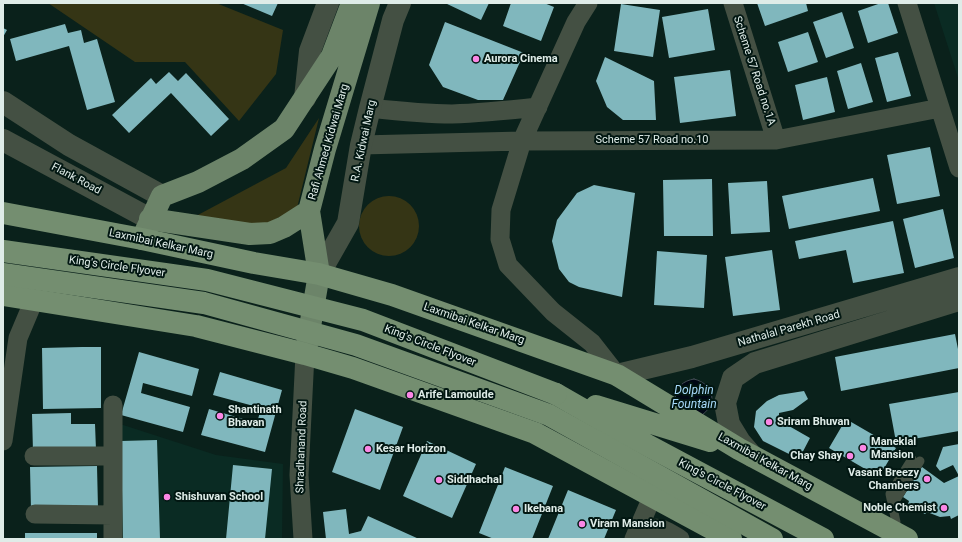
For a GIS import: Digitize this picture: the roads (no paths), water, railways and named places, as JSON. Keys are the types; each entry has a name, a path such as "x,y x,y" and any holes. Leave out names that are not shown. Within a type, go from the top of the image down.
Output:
{"highway":[{"name":"Laxmibai Kelkar Marg","path":"3,214 146,229 254,263 319,274 392,295 617,375 746,453 899,535"},
{"name":"King's Circle Flyover","path":"3,251 207,280 363,320 556,394 617,429 824,539"},
{"name":"King's Circle Flyover","path":"3,274 204,303 356,345 549,415 772,539"},
{"path":"3,295 196,326 353,368 535,433 652,497 707,530 730,539"},
{"path":"556,394 746,453"}],"main road":[{"path":"310,211 284,227 270,233 250,234 146,229 162,196 198,182 242,159 284,129 332,56 352,3"},
{"name":"Rafi Ahmed Kidwai Marg","path":"305,354 319,274 310,211 325,150 369,3"}],"street":[{"path":"305,98 310,51 328,3"},
{"name":"R.A. Kidwai Marg","path":"319,274 348,223 361,145 393,20 400,3"},
{"path":"588,3 576,22 522,141 501,210 500,239 508,265 553,312 592,343 617,375"},
{"name":"Scheme 57 Road no.1A","path":"733,3 776,140"},
{"path":"907,3 959,168"},
{"path":"3,102 69,146 162,196"},
{"path":"370,108 452,114 538,107"},
{"name":"Scheme 57 Road no.10","path":"361,145 522,141 776,140 940,108"},
{"name":"Flank Road","path":"3,140 146,229"},
{"name":"Nathalal Parekh Road","path":"617,375 692,357 959,278"},
{"path":"3,441 18,338 34,300"},
{"name":"Nathalal Parekh Road","path":"746,453 729,424 725,403 733,378 755,363 959,300"},
{"path":"3,354 18,338"},
{"name":"Shradhanand Road","path":"302,539 299,475 305,354"},
{"path":"113,405 113,539"},
{"path":"34,456 113,456"},
{"path":"652,497 650,534 662,529 680,539"},
{"path":"634,539 652,497"},
{"path":"35,514 113,515"}],"lane":[{"path":"899,535 892,506 916,460"}],"water":[{"name":"Dolphin Fountain","path":"694,379 701,381 706,385 712,394 710,405 702,415 675,398 677,390 681,385"}],"place":[{"name":"Aurora Cinema","path":"476,59"},
{"name":"Arife Lamoulde","path":"410,395"},
{"name":"Shantinath Bhavan","path":"220,416"},
{"name":"Sriram Bhuvan","path":"769,422"},
{"name":"Maneklal Mansion","path":"863,448"},
{"name":"Kesar Horizon","path":"368,449"},
{"name":"Chay Shay","path":"850,456"},
{"name":"Vasant Breezy Chambers","path":"927,479"},
{"name":"Siddhachal","path":"439,480"},
{"name":"Shishuvan School","path":"167,497"},
{"name":"Noble Chemist","path":"944,508"},
{"name":"Ikebana","path":"516,509"},
{"name":"Viram Mansion","path":"582,524"}]}
